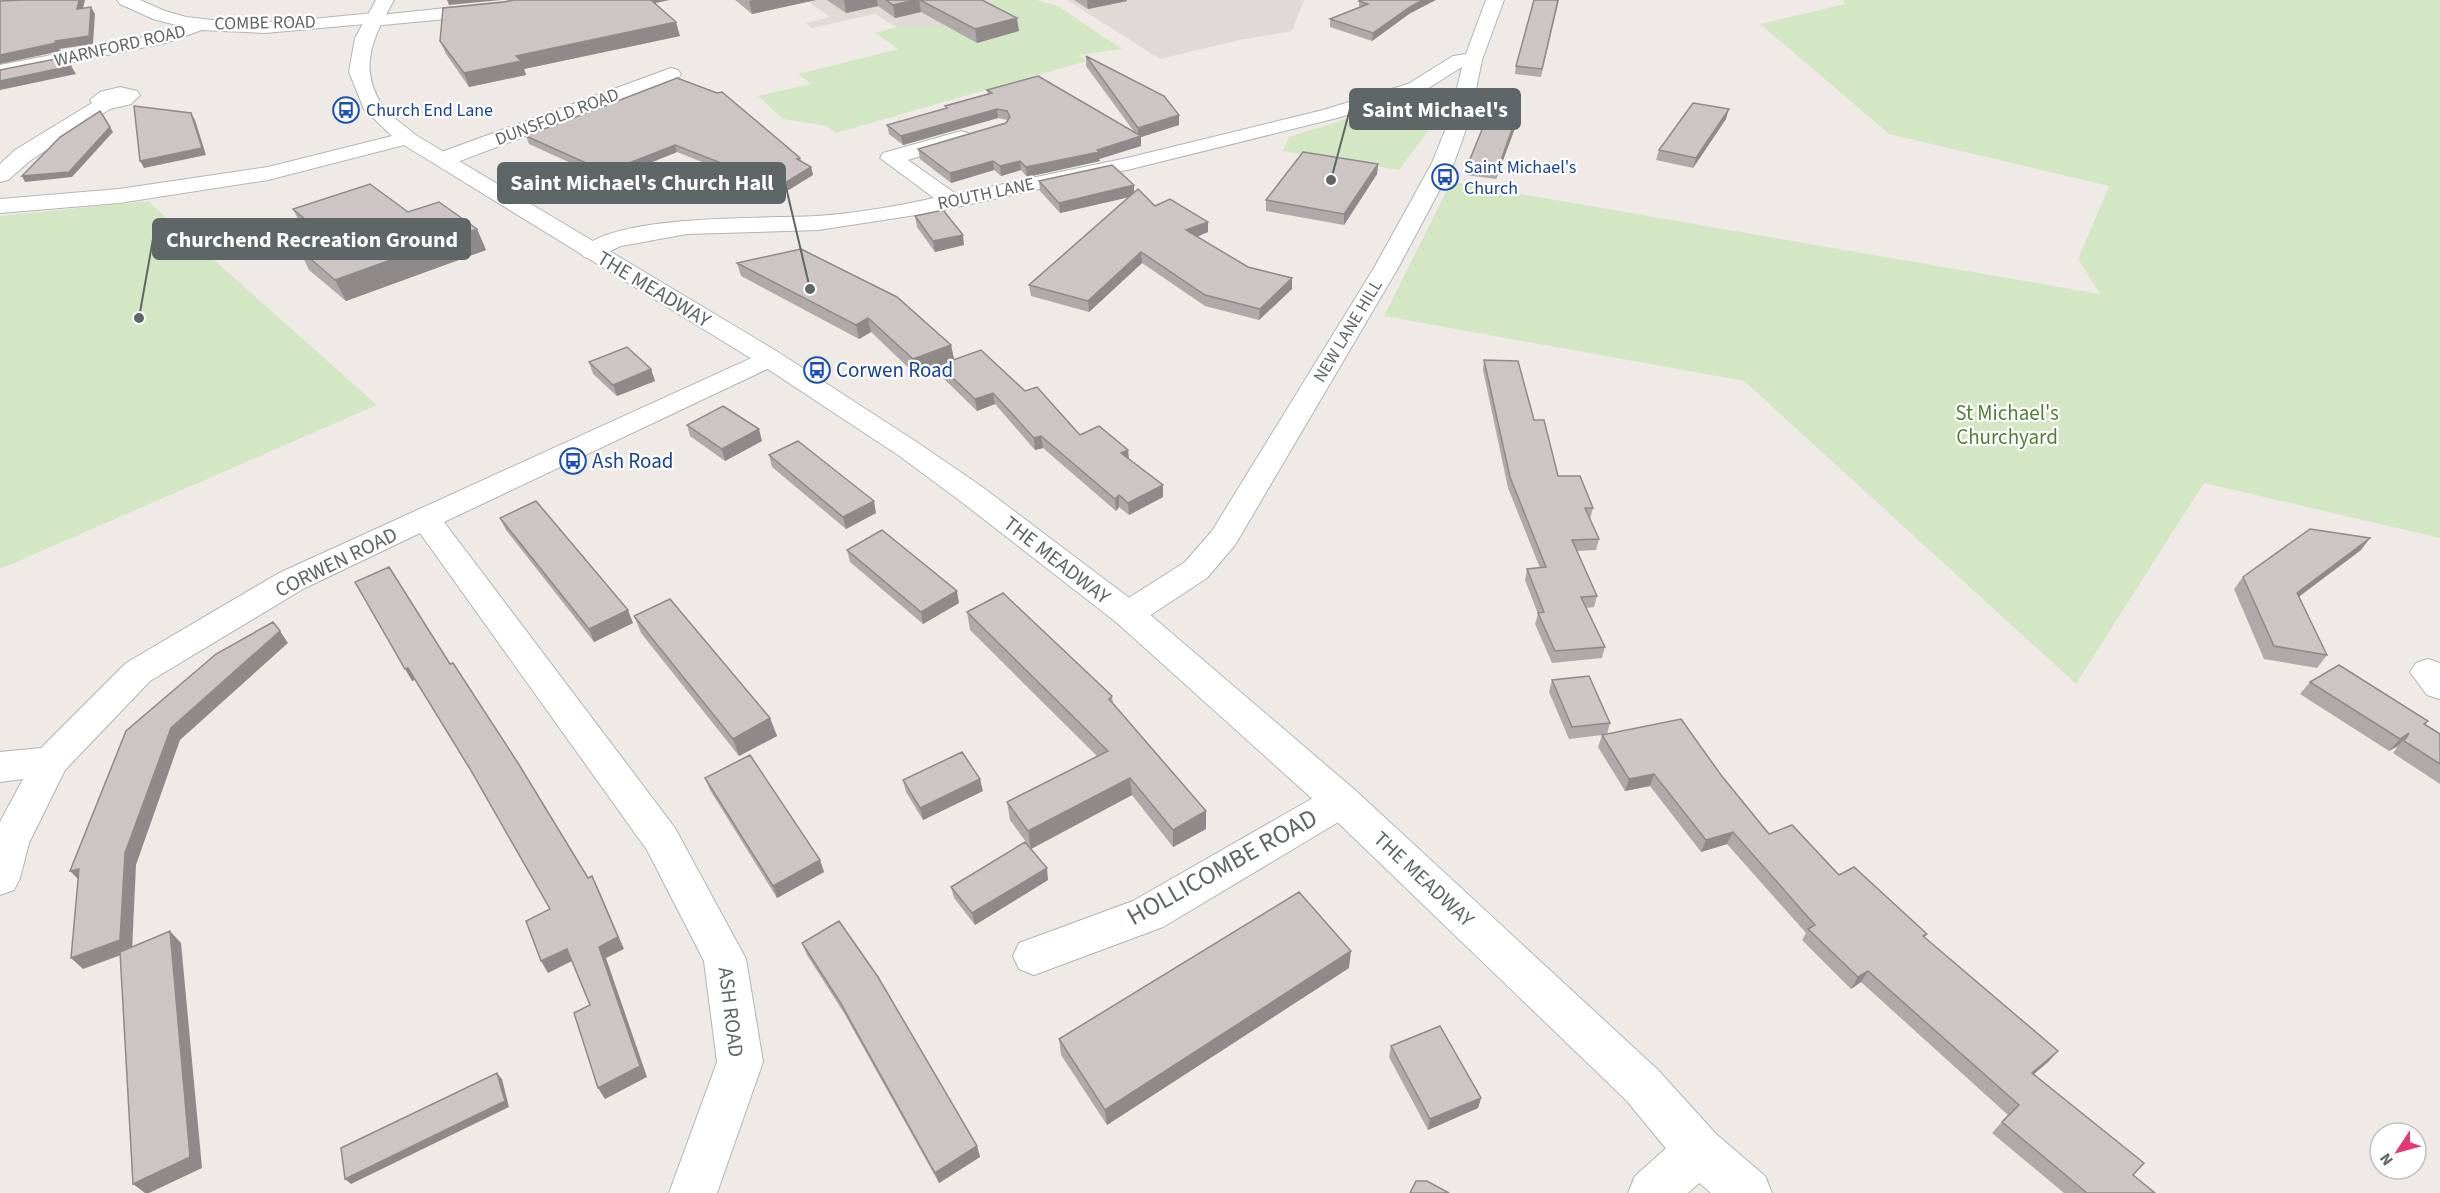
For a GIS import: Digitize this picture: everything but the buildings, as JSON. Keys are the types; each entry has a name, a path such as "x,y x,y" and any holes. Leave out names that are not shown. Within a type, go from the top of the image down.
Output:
{"street":[{"name":"COMBE ROAD","path":"126,0 160,15 225,27 284,26 377,13 509,8 546,0"},
{"name":"NEW LANE HILL","path":"1128,614 1196,570 1224,538 1386,268 1427,194 1454,135 1473,60 1495,0"},
{"name":"THE MEADWAY","path":"377,13 364,38 359,72 374,109 407,138 769,358 962,487 1128,614 1341,801 1642,1085 1699,1151 1748,1193"},
{"name":"WARNFORD ROAD","path":"0,71 165,38 204,24"},
{"name":"ROUTH LANE","path":"592,252 614,240 687,227 818,223 952,201 1127,164 1330,114 1415,88 1460,60 1473,60"},
{"name":"DUNSFOLD ROAD","path":"444,159 671,74"},
{"path":"1415,88 1433,88 1465,95"},
{"path":"0,175 23,155 105,103"},
{"path":"952,201 891,158 977,132"},
{"path":"0,206 119,196 268,173 407,138"},
{"name":"CORWEN ROAD","path":"0,878 9,843 51,761 138,672 291,581 769,358"},
{"name":"ASH ROAD","path":"426,519 661,839 725,958 740,1062 693,1193"},
{"path":"0,767 51,761"},
{"name":"HOLLICOMBE ROAD","path":"1034,956 1148,914 1341,801"},
{"path":"1652,1193 1699,1151"}],"shaded area":[{"path":"816,0 993,0 949,27 897,27 875,14 812,28 806,23 830,17 809,2"},
{"path":"1067,0 1304,0 1292,31 1239,40 1160,59"}],"green space":[{"path":"993,0 1037,0 1058,6 1122,49 1079,55 1087,61 836,133 827,126 783,119 758,96 811,84 798,74 898,49 875,33 897,27 949,27"},
{"name":"St Michael's Churchyard","path":"1843,0 2440,0 2440,538 2204,483 2076,684 1744,381 1384,316 1451,182 2100,294 2078,259 2109,186 1889,134 1760,24 1845,4"},
{"path":"1427,94 1439,97 1429,130 1399,170 1283,151 1289,137"},
{"path":"148,201 377,405 0,569 0,216"}],"place":[{"name":"Church End Lane","path":"346,110"},
{"name":"Saint Michael's Church","path":"1445,177"},
{"name":"Saint Michael's","path":"1331,180"},
{"name":"Saint Michael's Church Hall","path":"810,289"},
{"name":"Churchend Recreation Ground","path":"139,318"},
{"name":"Corwen Road","path":"817,370"},
{"name":"Ash Road","path":"573,461"}]}
